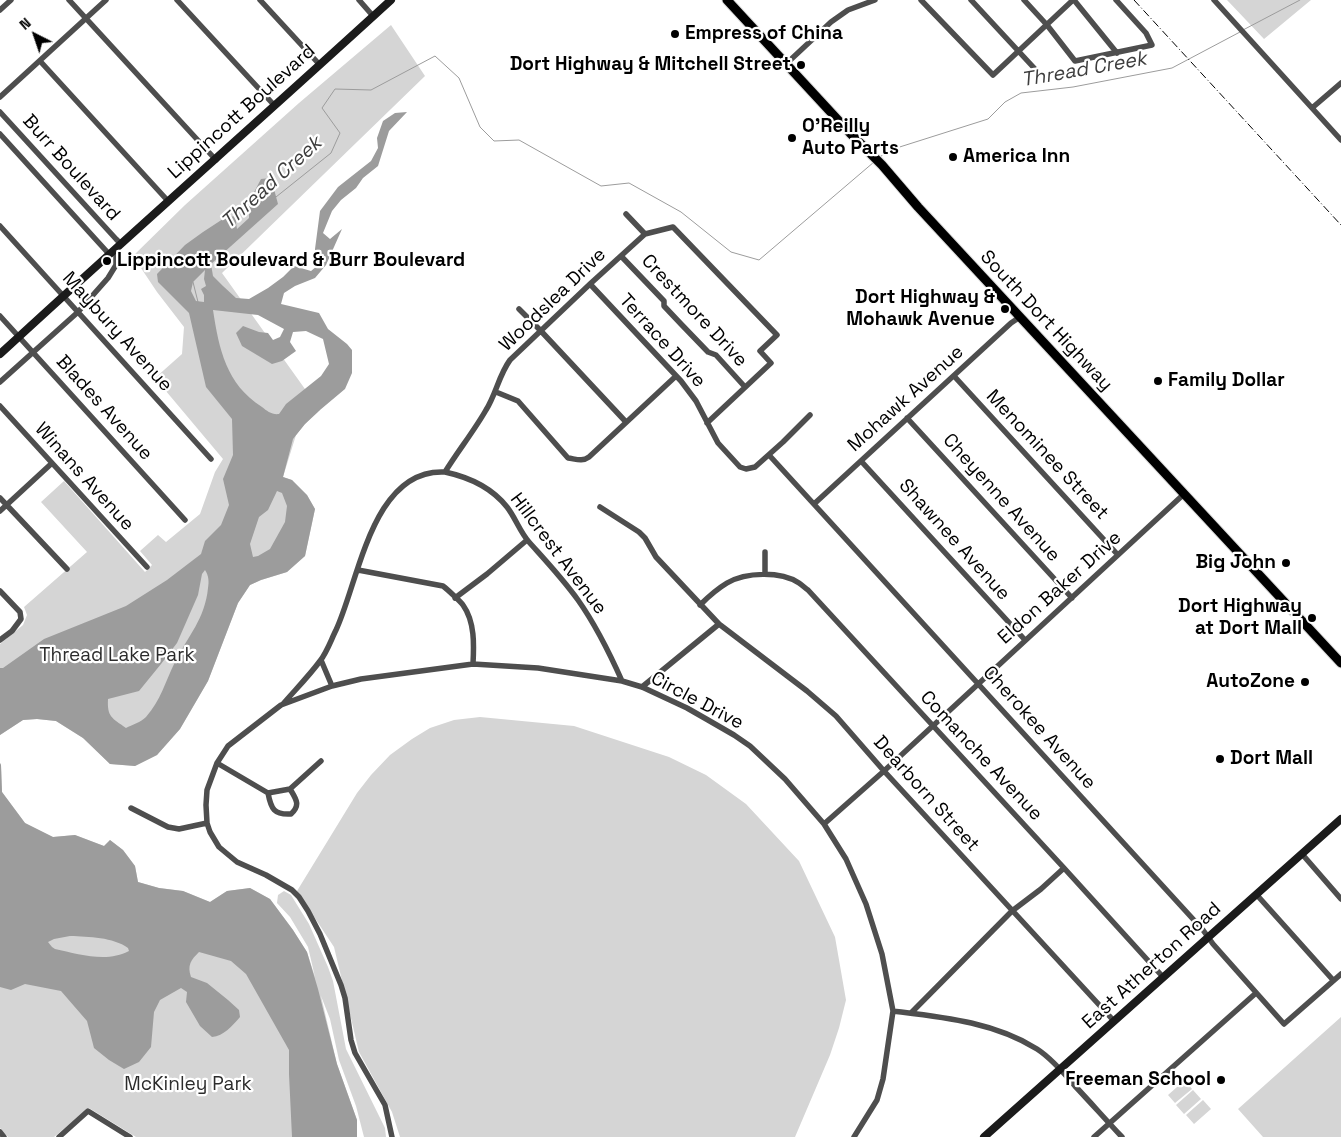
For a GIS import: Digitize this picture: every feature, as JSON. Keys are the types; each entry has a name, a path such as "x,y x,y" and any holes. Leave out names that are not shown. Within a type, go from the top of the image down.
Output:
{"main road":[{"name":"South Dort Highway","path":"727,0 882,165 918,207 1341,663"}],"street":[{"path":"0,10 11,0"},
{"path":"69,0 216,160"},
{"path":"0,97 106,0"},
{"path":"177,0 274,106"},
{"path":"260,0 319,64"},
{"path":"359,0 373,16"},
{"name":"Lippincott Boulevard","path":"0,354 391,0"},
{"path":"786,64 831,22 848,10 875,0"},
{"path":"921,0 993,74 1074,0 1117,52"},
{"path":"971,0 1035,70"},
{"path":"1024,0 1047,25 1075,61 1152,46 1146,33 1116,0"},
{"path":"1214,0 1341,140"},
{"path":"40,61 168,202"},
{"path":"1312,108 1341,82"},
{"name":"Burr Boulevard","path":"0,112 109,232 115,249"},
{"name":"Burr Boulevard","path":"0,134 115,249"},
{"path":"626,214 645,234"},
{"name":"Maybury Avenue","path":"0,226 211,459"},
{"name":"Woodslea Drive","path":"445,472 486,410 496,392 504,368 510,360 645,234 673,227 777,335 760,351 771,363 745,387"},
{"path":"0,382 78,312 108,278 116,265 115,249"},
{"name":"Crestmore Drive","path":"621,256 664,301 664,306 681,324 708,352 716,355 745,387"},
{"name":"Terrace Drive","path":"590,284 681,381 696,401 718,443 740,467 746,469 755,467 769,455"},
{"path":"519,309 626,422"},
{"name":"Blades Avenue","path":"0,316 185,520"},
{"name":"Mohawk Avenue","path":"814,504 1020,316"},
{"path":"496,392 518,402 568,458 585,460 676,376"},
{"name":"Menominee Street","path":"954,376 1118,555"},
{"path":"707,423 745,387"},
{"name":"Winans Avenue","path":"0,406 146,567"},
{"path":"769,455 810,415"},
{"name":"Cheyenne Avenue","path":"907,418 1072,598"},
{"name":"Cherokee Avenue","path":"769,455 1197,922 1213,945 1284,1024 1333,980"},
{"name":"Shawnee Avenue","path":"861,460 1025,640"},
{"path":"0,512 52,464"},
{"path":"281,705 322,660 337,628 375,522 394,494 420,475 445,472"},
{"name":"Hillcrest Avenue","path":"445,472 468,479 495,495 507,507 527,540 553,568 580,602 609,652 622,681"},
{"name":"Eldon Baker Drive","path":"824,824 1184,494"},
{"path":"0,498 67,569"},
{"name":"Dearborn Street","path":"600,507 639,532 645,538 656,557 719,624 807,691 836,716 1114,1022"},
{"path":"455,598 488,574 527,540"},
{"path":"765,552 765,574"},
{"path":"358,570 442,586 448,590 463,604 470,622 474,644 473,664"},
{"name":"Comanche Avenue","path":"700,605 728,582 748,575 765,574 784,577 798,582 808,590 1163,977"},
{"path":"0,591 20,612 21,619 12,631 0,640"},
{"path":"642,687 719,624"},
{"path":"322,660 332,686"},
{"name":"Circle Drive","path":"207,823 207,790 217,763 228,746 281,705 332,686 361,678 473,664 538,668 622,681 642,687 687,708 750,746 785,779 824,824 846,859 866,904 882,954 893,1011 883,1079 877,1100 854,1137"},
{"path":"217,763 268,793 290,789 321,761"},
{"path":"268,793 270,805 275,811 291,814 296,809 297,804 290,789"},
{"path":"131,808 168,827 178,829 207,823 219,847 237,862 266,875 292,890 299,897 320,934 340,985 345,998 351,1040 355,1053 385,1106 392,1137"},
{"name":"East Atherton Road","path":"984,1137 1341,819"},
{"path":"1302,854 1341,899"},
{"path":"911,1013 1012,911 1041,889 1064,868"},
{"path":"1256,894 1333,980 1341,974"},
{"path":"1094,1137 1256,993"},
{"path":"893,1011 950,1018 1002,1032 1038,1050 1060,1069 1122,1137"},
{"path":"59,1137 88,1111 130,1137"},
{"path":"0,1132 4,1137"}],"green space":[{"path":"1227,0 1311,0 1264,39"},
{"name":"Thread Lake Park","path":"391,25 425,76 222,273 320,410 296,435 283,477 292,480 307,495 315,509 305,556 287,572 250,585 238,603 208,681 180,729 157,755 135,766 110,764 83,738 56,721 23,720 0,735 0,644 23,625 27,615 24,607 87,552 41,502 64,481 145,572 152,565 140,551 158,535 166,542 200,514 215,472 223,459 155,378 182,354 184,327 157,292 133,256 185,205 299,103"},
{"path":"480,717 574,726 669,757 706,775 746,804 799,861 835,937 846,1000 830,1055 795,1137 400,1137 392,1112 359,1052 334,947 297,891 357,793 390,755 430,728 454,720"},
{"name":"McKinley Park","path":"0,763 2,792 25,823 53,837 75,835 104,846 110,840 123,850 135,866 138,882 159,888 183,891 210,902 227,891 250,888 270,899 307,952 315,977 308,947 290,917 277,903 278,895 284,891 291,895 309,924 328,967 333,981 346,1049 385,1128 386,1137 364,1137 356,1106 339,1060 330,1019 321,996 337,1064 357,1120 357,1137 136,1137 89,1108 54,1137 8,1137 0,1128"},
{"path":"1341,1017 1341,1137 1263,1137 1238,1109"},
{"path":"1185,1080 1192,1089 1175,1103 1168,1095"},
{"path":"1193,1090 1201,1099 1184,1114 1176,1105"},
{"path":"1203,1100 1211,1109 1194,1124 1186,1115"}],"water":[{"path":"407,112 389,131 378,166 363,178 356,188 341,200 332,211 323,233 330,239 342,229 326,265 315,278 295,286 284,293 281,304 319,313 328,329 352,350 352,373 345,389 305,424 293,439 283,477 292,480 307,495 315,509 305,556 287,572 250,585 238,603 208,681 180,729 157,755 135,766 110,764 83,738 56,721 23,720 0,735 0,668 3,668 44,639 126,606 167,580 201,554 205,541 221,525 229,505 223,479 233,455 232,419 206,387 189,313 158,282 157,274 185,245 226,217 237,216 237,229 249,218 249,202 261,179 271,178 278,204 211,264 213,276 236,298 249,299 283,277 294,266 311,271 317,266 315,249 320,211 338,187 371,161 378,148 377,138 383,121 395,113","holes":["205,270 204,279 206,286 201,289 204,295 204,302 196,301 191,291 193,282","213,310 258,315 284,329 280,337 273,340 268,333 243,326 236,333 242,346 272,364 282,361 296,351 290,342 293,332 306,331 323,339 329,364 321,376 286,404 279,414 276,414 266,410 240,388 226,364 218,338","277,491 282,493 287,506 285,522 270,549 253,557 250,544 259,517 268,510","205,570 209,584 200,618 175,662 151,711 144,719 126,728 111,716 108,710 108,699 139,691 177,643 198,595 202,574"]},
{"path":"0,763 2,792 25,823 53,837 75,835 104,846 110,840 123,850 135,866 138,882 159,888 183,891 210,902 227,891 250,888 270,899 307,952 337,1064 357,1120 357,1137 292,1137 289,1050 246,974 231,961 199,952 192,960 189,969 191,977 207,983 239,1010 240,1017 231,1027 224,1033 212,1037 200,1026 186,1002 187,992 181,988 160,1000 154,1012 151,1047 139,1062 124,1069 94,1048 87,1021 61,991 25,984 11,990 0,987","holes":["70,936 100,938 122,944 129,951 120,955 92,956 55,949 48,942"]}],"waterway":[{"name":"Thread Creek","path":"1243,30 1300,0"},
{"name":"Thread Creek","path":"879,158 887,151 988,119 1005,102 1021,93 1073,87 1172,68 1240,32"},
{"name":"Thread Creek","path":"276,197 331,153 340,133 322,108 335,89 371,90 435,56 459,78 480,127 494,141 519,140 601,186 629,183 681,212 731,252 759,260 874,162"},
{"name":"Thread Creek","path":"193,282 198,302"}],"railway":[{"path":"1134,0 1341,225"}],"place":[{"name":"Empress of China","path":"675,34"},
{"name":"Dort Highway & Mitchell Street","path":"801,65"},
{"name":"O'Reilly Auto Parts","path":"792,138"},
{"name":"America Inn","path":"953,157"},
{"name":"Lippincott Boulevard & Burr Boulevard","path":"107,261"},
{"name":"Dort Highway & Mohawk Avenue","path":"1005,309"},
{"name":"Family Dollar","path":"1158,381"},
{"name":"Big John","path":"1286,563"},
{"name":"Dort Highway at Dort Mall","path":"1312,618"},
{"name":"AutoZone","path":"1305,682"},
{"name":"Dort Mall","path":"1220,759"},
{"name":"Freeman School","path":"1221,1080"}]}
